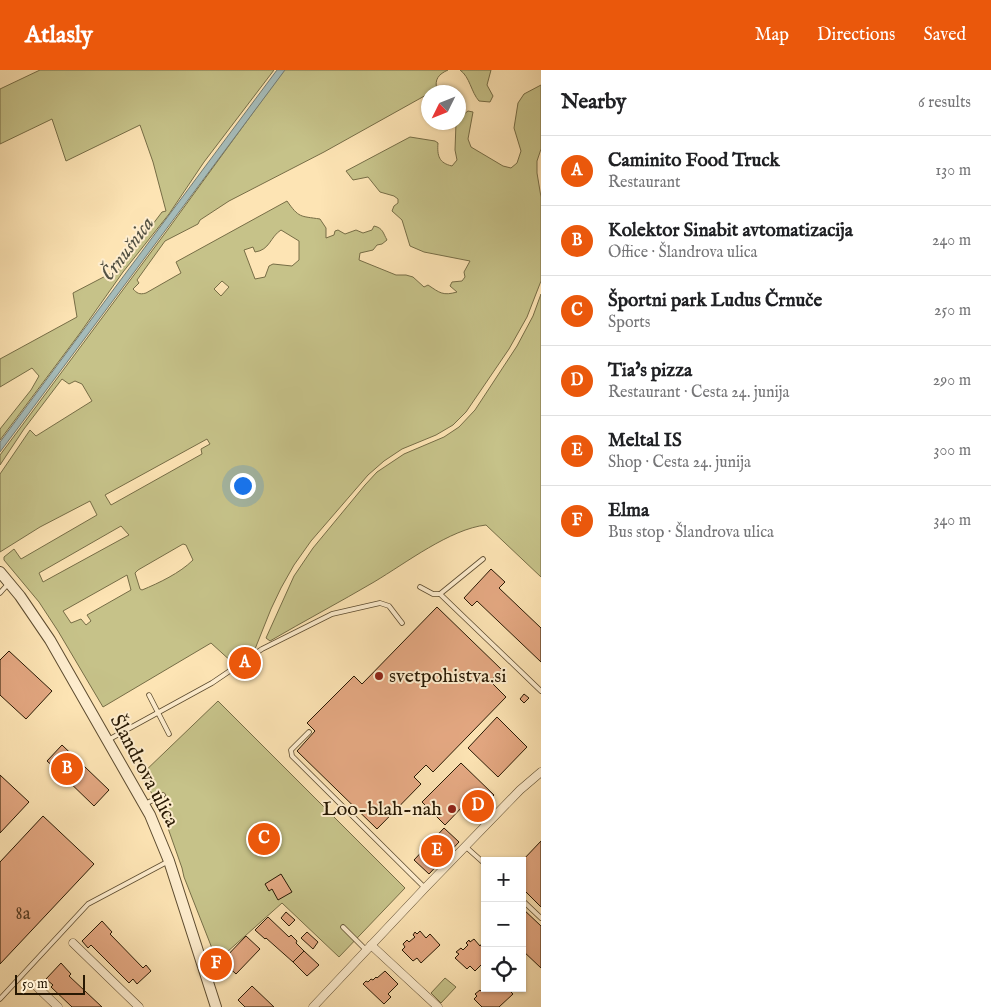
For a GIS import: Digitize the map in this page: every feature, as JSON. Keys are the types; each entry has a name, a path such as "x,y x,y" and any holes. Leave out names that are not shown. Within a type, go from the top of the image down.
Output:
{"street":[{"name":"Šlandrova ulica","path":"0,572 20,596 50,640 145,804 169,861 216,1007"},
{"path":"314,1007 425,888 520,790 541,772"},
{"path":"73,944 139,1007"},
{"path":"369,948 438,1007"},
{"path":"35,985 58,1007"}],"lane":[{"path":"420,586 433,594 440,594 483,559"},
{"path":"0,593 9,582"},
{"path":"440,594 541,691"},
{"path":"108,740 212,682 262,649 332,614 380,603 389,606 402,623"},
{"path":"149,695 170,734"},
{"path":"309,732 292,750 292,756 425,888"},
{"path":"145,804 163,795"},
{"path":"466,847 481,860"},
{"path":"0,999 88,904 169,861"},
{"path":"524,902 541,918"},
{"path":"343,927 369,948"}],"shaded area":[{"path":"40,70 274,70 204,162 169,214 123,272 0,440 0,429 31,390 39,376 32,368 0,387 0,359 77,317 73,293 119,269 162,212 166,211 153,162 140,125 66,161 52,119 0,144 0,89"},
{"path":"284,70 448,70 438,77 436,85 421,85 421,98 324,152 229,201 200,220 198,224 165,241 137,280 139,283 133,289 138,293 146,293 181,273 176,262 287,201 294,211 300,215 320,219 326,228 326,238 334,235 335,231 338,230 345,234 356,230 363,233 372,230 374,226 379,228 387,240 377,245 373,250 360,253 359,260 396,275 413,277 424,287 428,285 442,293 457,292 450,286 452,282 462,281 470,261 424,252 410,246 402,220 392,211 398,203 398,199 380,192 368,177 353,180 346,171 410,137 438,143 440,158 444,163 452,166 457,160 455,150 456,130 466,130 466,113 468,111 473,112 468,139 471,147 503,166 511,168 517,163 521,151 514,128 518,103 524,94 541,85 541,149 537,161 537,173 541,197 541,281 527,317 509,349 466,412 453,425 436,435 402,449 384,461 368,475 311,541 281,588 255,649 233,663 211,643 103,707 39,602 4,560 4,557 14,549 21,559 97,515 90,501 40,527 0,552 0,474 30,430 36,436 92,401 82,384 75,381 69,384 62,379 24,429 0,465 0,455","holes":["281,230 299,241 299,260 292,266 273,264 269,266 265,277 255,279 244,250 253,247 255,252 264,249","222,281 229,287 221,296 214,289","207,439 210,444 201,449 202,454 111,505 105,495","121,526 129,535 43,582 39,573","183,544 186,545 193,560 176,573 142,590 135,573","127,575 131,590 87,615 91,621 86,625 81,619 71,623 63,611"]},
{"path":"460,70 491,70 487,85 493,96 490,102 479,101"},
{"path":"541,294 541,577 486,525 472,528 428,548 374,582 270,641 266,638 294,576 313,548 365,485 377,472 404,454 444,437 459,427 475,410 517,346 533,316"},
{"path":"218,701 405,888 339,957 282,903 217,961 184,877 162,811 141,775"},
{"path":"445,978 456,987 441,1003 431,993"}],"water":[{"name":"Črnušnica","path":"277,70 285,70 0,452 0,442"}],"building":[{"path":"491,569 505,582 499,588 541,628 541,662 477,601 472,606 464,598"},
{"path":"437,607 502,670 490,681 506,697 433,772 426,765 414,777 421,784 377,829 297,751 315,731 307,723 354,676 362,684"},
{"path":"9,651 52,691 26,719 0,695 0,660"},
{"path":"524,694 529,698 524,703 520,699"},
{"path":"497,717 527,747 498,777 468,748"},
{"path":"62,745 109,790 94,806 61,774 55,771 56,769 47,761"},
{"path":"461,763 494,795 475,814 465,804 445,825 422,802"},
{"path":"0,775 29,802 0,833"},
{"path":"43,816 94,864 0,964 0,862"},
{"path":"444,828 459,842 429,874 414,860"},
{"path":"541,841 541,907 526,892 526,857"},
{"path":"281,874 292,892 278,900 272,889 269,891 265,884"},
{"path":"286,912 295,920 289,926 281,918"},
{"path":"526,912 541,926 541,968 526,954"},
{"path":"268,917 289,937 291,935 304,951 293,962 255,930"},
{"path":"102,921 112,932 110,934 143,968 146,965 151,971 137,984 133,979 129,983 91,945 88,948 82,941"},
{"path":"420,931 426,938 430,934 440,945 421,963 417,958 413,961 402,950 405,947 403,944 415,937 413,935 415,932 417,934"},
{"path":"307,932 318,942 313,949 301,938"},
{"path":"246,936 260,949 236,974 222,961"},
{"path":"474,939 480,946 481,945 481,965 475,971 470,966 467,969 455,958 459,954 456,952 461,948 463,950 468,945 466,943 469,940 470,942"},
{"path":"304,951 319,965 307,976 293,962"},
{"path":"61,963 71,974 69,976 102,1007 72,1007 51,987 53,985 46,979"},
{"path":"385,971 398,984 388,994 391,997 384,1004 363,984 366,981 377,978"},
{"path":"252,986 274,1007 245,1007 238,1000"},
{"path":"480,990 481,992 511,992 513,994 499,1007 482,1007 474,999 477,996 475,994"}],"place":[{"name":"Caminito Food Truck","path":"245,663"},
{"name":"svetpohistva.si","path":"379,676"},
{"name":"Kolektor Sinabit avtomatizacija","path":"67,769"},
{"name":"Tia's pizza","path":"478,806"},
{"name":"Loo-blah-nah","path":"452,809"},
{"name":"Športni park Ludus Črnuče","path":"264,839"},
{"name":"Meltal IS","path":"437,851"},
{"name":"Elma","path":"216,964"}]}
